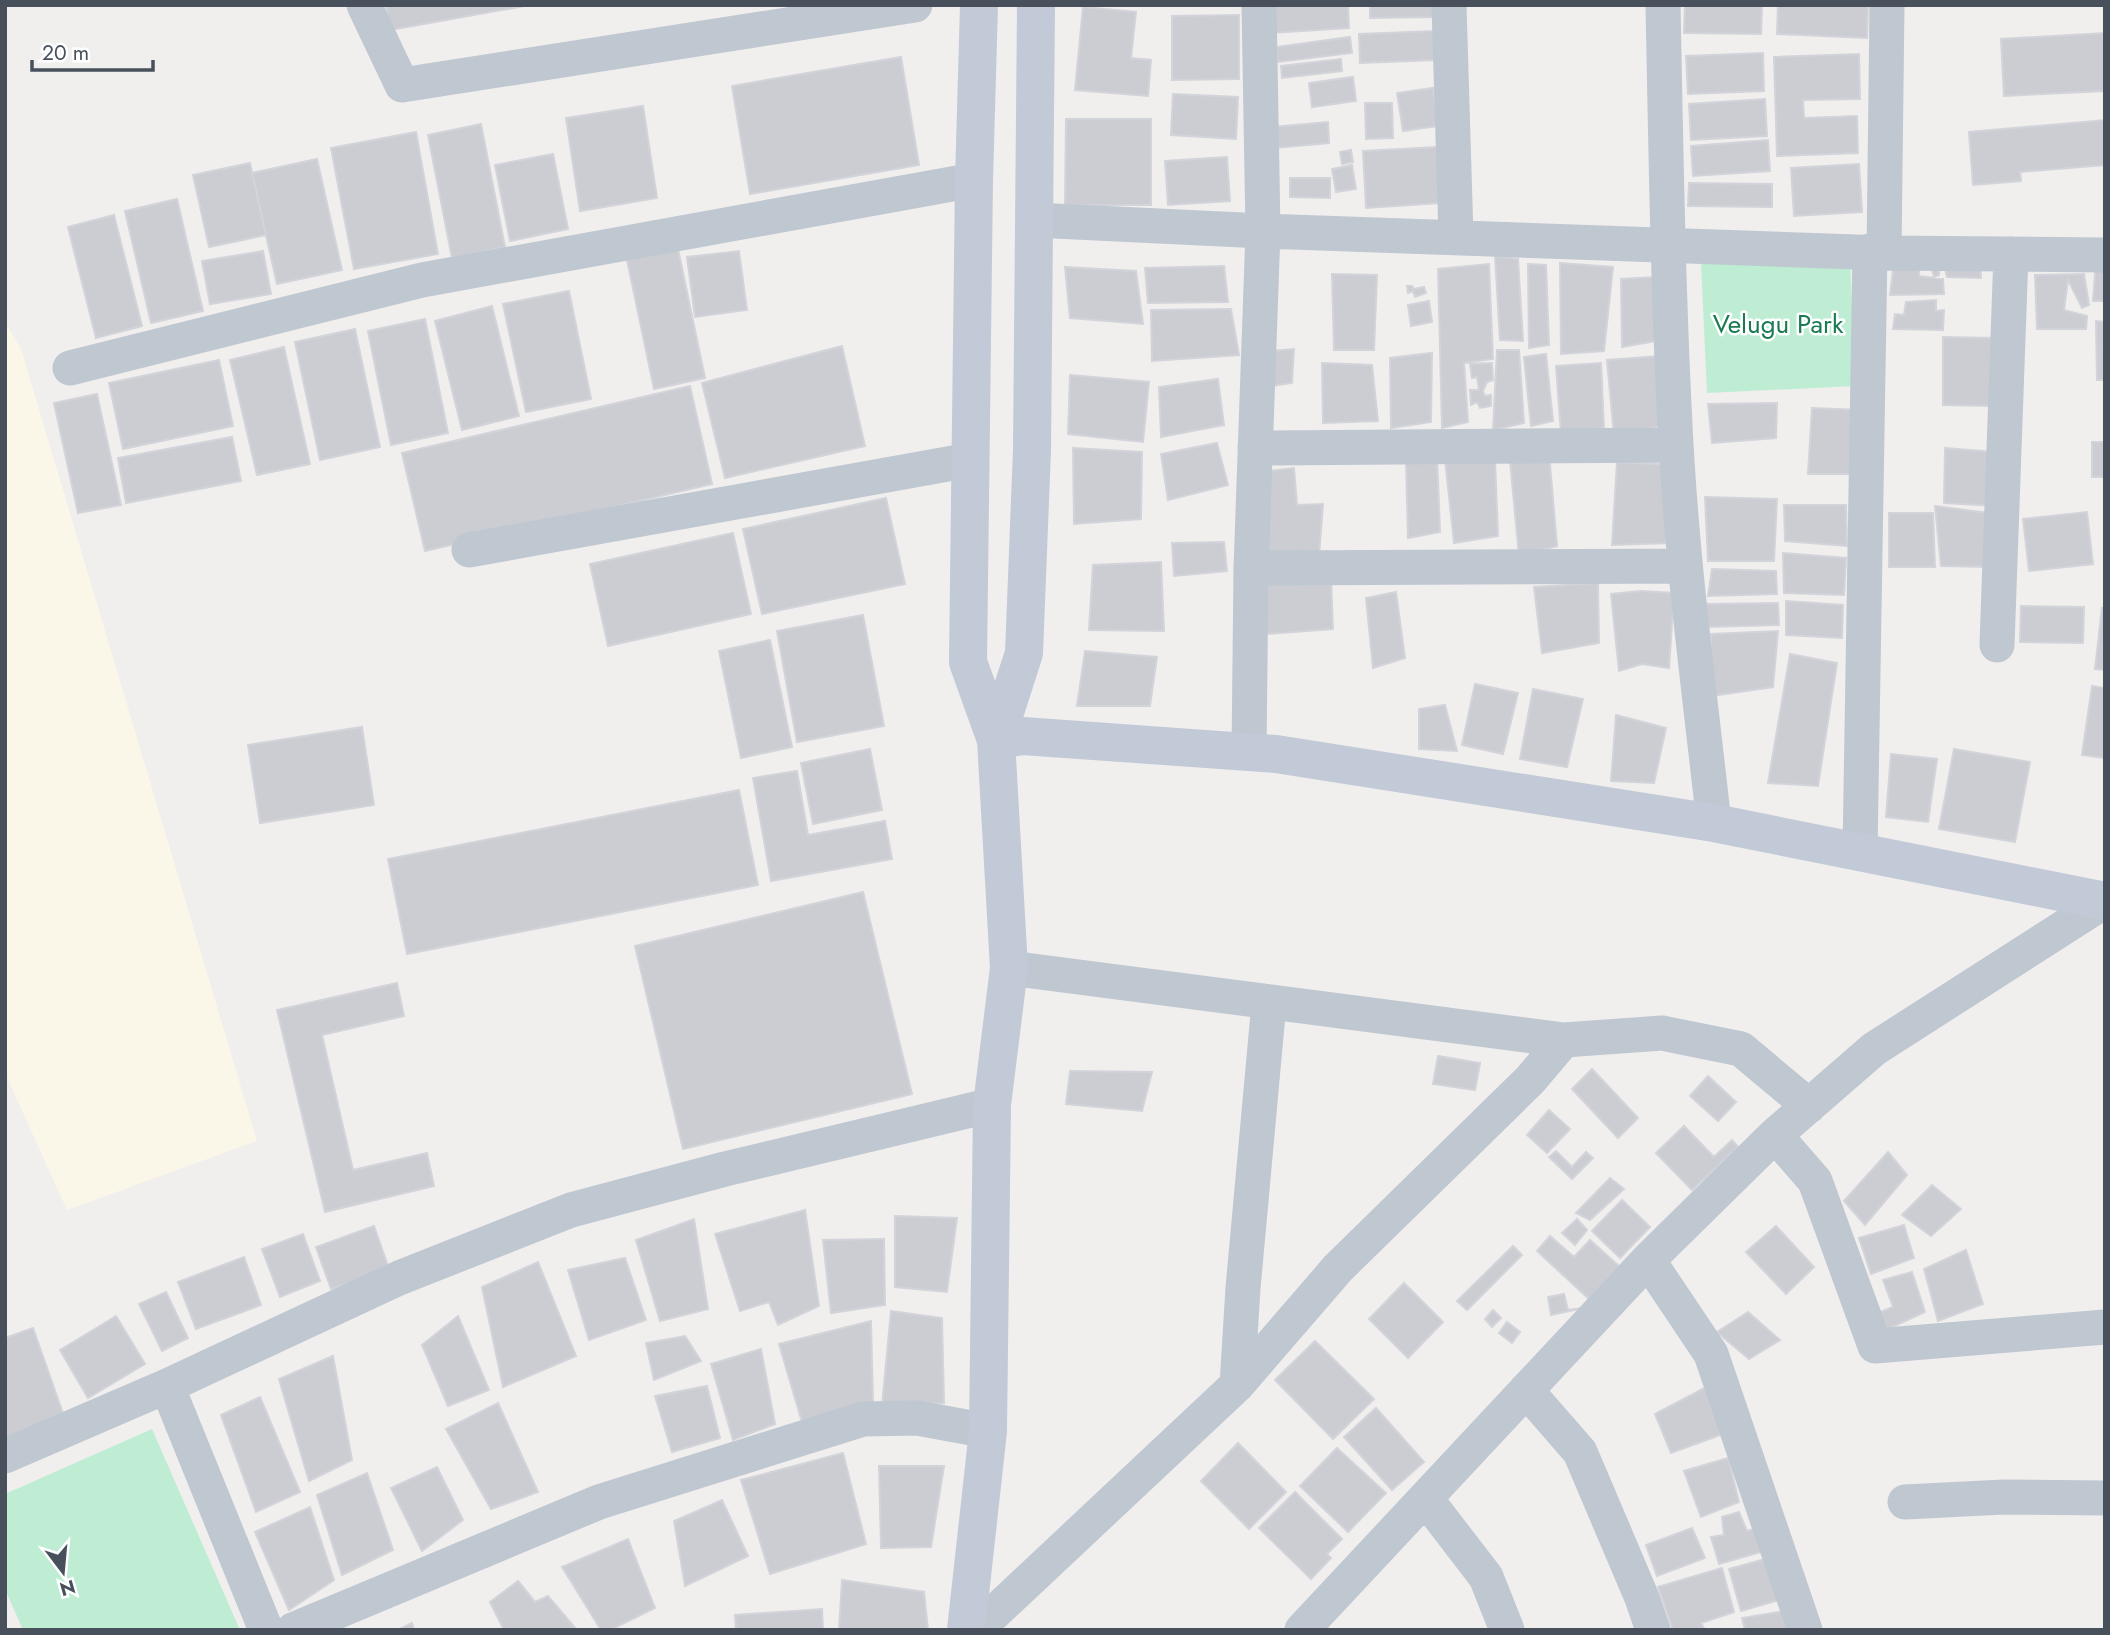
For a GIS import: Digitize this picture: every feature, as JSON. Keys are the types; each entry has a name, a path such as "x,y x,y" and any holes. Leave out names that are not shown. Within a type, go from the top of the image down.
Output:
{"main road":[{"path":"966,1630 988,1431 992,1105 1009,968 996,740 968,662 979,5"},
{"path":"996,740 1024,653 1032,450 1036,5"},
{"path":"996,740 1023,736 1276,754 1714,823 2105,901"}],"street":[{"path":"364,5 402,85 915,5"},
{"path":"1249,752 1251,568 1263,231 1258,5"},
{"path":"1449,5 1456,236"},
{"path":"1663,5 1667,244 1676,445 1685,566 1714,823"},
{"path":"1860,852 1886,5"},
{"path":"70,368 422,280 974,180"},
{"path":"1034,220 1263,231 1877,252 2105,255"},
{"path":"1997,645 2011,254"},
{"path":"1255,448 1676,445"},
{"path":"468,550 970,460"},
{"path":"1251,568 1685,566"},
{"path":"1302,1630 1648,1260 1775,1135 1874,1049 2105,901"},
{"path":"1009,968 1564,1040 1662,1033 1741,1049 1809,1106"},
{"path":"1237,1385 1243,1288 1269,1003"},
{"path":"976,1630 1237,1385 1338,1268 1530,1080 1564,1040"},
{"path":"5,1456 167,1386 399,1279 571,1210 725,1169 992,1105"},
{"path":"1775,1135 1815,1181 1875,1346 2105,1326"},
{"path":"1648,1260 1711,1354 1805,1630"},
{"path":"167,1386 265,1630"},
{"path":"1527,1390 1580,1452 1653,1630"},
{"path":"293,1630 599,1502 863,1419 917,1418 988,1431"},
{"path":"1905,1502 2004,1497 2105,1498"},
{"path":"1426,1499 1486,1577 1507,1630"}],"shaded area":[{"path":"5,322 21,349 257,1141 67,1210 5,1073"}],"green space":[{"name":"Velugu Park","path":"1850,256 1855,386 1707,393 1701,263"},
{"path":"152,1429 240,1630 23,1630 5,1589 5,1494"}],"building":[{"path":"386,5 530,5 390,30"},
{"path":"1268,5 1348,5 1349,28 1270,33"},
{"path":"1370,5 1437,5 1437,17 1370,18"},
{"path":"1685,5 1762,5 1761,34 1684,33"},
{"path":"1778,5 1868,5 1867,38 1777,34"},
{"path":"1083,7 1136,12 1131,58 1151,60 1148,96 1075,90"},
{"path":"1239,15 1239,79 1172,80 1172,16"},
{"path":"1435,31 1436,60 1360,63 1359,34"},
{"path":"2105,33 2105,91 2004,96 2001,39"},
{"path":"1350,37 1352,53 1278,62 1276,47"},
{"path":"1763,53 1764,91 1688,94 1686,56"},
{"path":"1859,54 1860,99 1803,100 1804,118 1857,116 1858,153 1777,156 1774,57"},
{"path":"901,57 919,165 750,194 732,86"},
{"path":"1341,59 1342,71 1282,78 1281,66"},
{"path":"1353,77 1356,101 1312,107 1309,83"},
{"path":"1433,88 1438,126 1403,131 1397,93"},
{"path":"1173,94 1238,97 1236,139 1171,135"},
{"path":"1765,99 1767,136 1691,140 1689,104"},
{"path":"1365,103 1392,103 1393,138 1366,139"},
{"path":"643,106 657,198 580,211 566,118"},
{"path":"1066,119 1151,119 1151,205 1065,205"},
{"path":"2105,120 2105,165 2020,172 2021,181 1973,185 1969,132"},
{"path":"1328,122 1329,143 1275,148 1273,127"},
{"path":"481,124 505,247 452,258 428,135"},
{"path":"416,132 438,254 354,269 331,148"},
{"path":"1768,140 1770,171 1693,176 1691,146"},
{"path":"1437,147 1440,203 1366,208 1363,151"},
{"path":"1351,150 1353,162 1342,164 1340,152"},
{"path":"553,154 568,229 510,241 495,165"},
{"path":"1227,157 1230,201 1168,205 1165,161"},
{"path":"317,159 342,270 277,284 252,173"},
{"path":"250,163 266,235 209,247 193,175"},
{"path":"1859,164 1862,212 1794,216 1791,168"},
{"path":"1352,165 1356,189 1336,192 1332,169"},
{"path":"1290,178 1330,178 1330,198 1290,197"},
{"path":"1689,183 1772,184 1772,207 1688,206"},
{"path":"177,199 203,311 151,323 125,211"},
{"path":"114,215 142,326 96,338 68,227"},
{"path":"678,249 705,378 654,389 627,260"},
{"path":"263,251 271,294 210,304 202,261"},
{"path":"739,251 747,310 695,317 687,257"},
{"path":"1495,256 1518,259 1523,341 1500,340"},
{"path":"2096,260 2105,261 2105,301 2093,301"},
{"path":"1560,263 1613,267 1604,351 1561,354"},
{"path":"1930,263 1980,263 1981,278 1947,277 1945,269 1939,270 1939,275 1934,277"},
{"path":"1489,264 1493,359 1464,363 1468,422 1442,428 1438,269"},
{"path":"1528,264 1546,265 1549,345 1529,348"},
{"path":"1224,266 1228,302 1148,303 1145,268"},
{"path":"1065,267 1136,271 1143,324 1070,318"},
{"path":"1919,268 1919,276 1943,279 1944,294 1890,295 1893,270"},
{"path":"1332,274 1377,275 1374,350 1334,350"},
{"path":"2084,274 2089,305 2082,308 2068,280 2064,310 2087,316 2086,329 2037,329 2035,275"},
{"path":"1655,277 1662,340 1622,347 1621,279"},
{"path":"1407,286 1414,289 1424,287 1426,293 1415,297 1413,291 1408,293"},
{"path":"569,291 591,399 526,412 503,304"},
{"path":"1936,300 1936,311 1944,310 1943,330 1893,329 1895,314 1904,315 1906,302"},
{"path":"1429,301 1432,322 1411,326 1408,305"},
{"path":"492,306 519,416 462,430 435,321"},
{"path":"1231,309 1239,355 1152,361 1151,310"},
{"path":"425,319 448,433 391,445 368,331"},
{"path":"2096,321 2105,322 2105,380 2097,380"},
{"path":"355,329 380,447 320,460 295,342"},
{"path":"1943,337 1997,338 1994,406 1943,405"},
{"path":"842,346 865,446 725,478 702,383"},
{"path":"284,347 310,464 257,475 230,360"},
{"path":"1294,349 1292,383 1271,386 1271,351"},
{"path":"1497,350 1519,350 1524,423 1493,430"},
{"path":"1432,353 1431,422 1391,428 1390,358"},
{"path":"1546,354 1553,421 1531,426 1524,357"},
{"path":"1659,356 1660,426 1614,435 1607,360"},
{"path":"219,360 233,426 123,449 109,383"},
{"path":"1322,363 1372,365 1378,421 1323,423"},
{"path":"1492,363 1493,380 1487,382 1483,391 1485,396 1491,395 1491,406 1480,408 1477,402 1471,405 1470,390 1479,390 1477,377 1472,378 1470,364"},
{"path":"1601,363 1604,428 1561,433 1556,366"},
{"path":"1070,375 1149,382 1143,442 1068,434"},
{"path":"1218,379 1224,425 1161,437 1159,387"},
{"path":"690,386 712,484 425,551 402,453"},
{"path":"97,394 121,505 78,513 54,403"},
{"path":"1777,403 1776,438 1712,443 1708,404"},
{"path":"1812,408 1860,410 1851,474 1808,474"},
{"path":"232,437 241,481 126,503 118,458"},
{"path":"2092,442 2105,442 2105,477 2092,477"},
{"path":"1217,443 1228,485 1168,500 1161,454"},
{"path":"1073,448 1142,452 1141,519 1074,524"},
{"path":"1945,448 1994,452 1998,506 1944,503"},
{"path":"1549,453 1557,546 1519,556 1510,461"},
{"path":"1437,455 1440,532 1408,538 1406,461"},
{"path":"1445,459 1495,460 1498,536 1454,543"},
{"path":"1617,462 1674,465 1672,543 1612,545"},
{"path":"1294,468 1297,505 1323,504 1319,556 1264,558 1267,471"},
{"path":"1705,497 1777,499 1774,561 1708,561"},
{"path":"886,498 905,584 762,614 743,529"},
{"path":"1784,505 1846,505 1847,546 1785,541"},
{"path":"1935,506 1988,513 1990,567 1941,566"},
{"path":"2087,512 2093,564 2029,571 2023,519"},
{"path":"1889,513 1933,513 1935,567 1889,567"},
{"path":"733,533 751,614 608,646 590,564"},
{"path":"1224,542 1227,571 1174,576 1172,543"},
{"path":"1783,553 1846,558 1844,595 1784,593"},
{"path":"1161,562 1164,631 1089,630 1093,565"},
{"path":"1712,569 1776,571 1777,594 1708,596"},
{"path":"1331,578 1333,629 1266,634 1266,581"},
{"path":"1598,583 1599,643 1542,653 1534,587"},
{"path":"1641,591 1674,593 1669,668 1642,664 1619,671 1611,594"},
{"path":"1396,592 1405,658 1373,668 1366,598"},
{"path":"1786,601 1843,605 1842,638 1786,635"},
{"path":"1778,603 1779,625 1707,627 1706,604"},
{"path":"2021,606 2084,607 2083,643 2020,642"},
{"path":"2102,608 2105,608 2105,670 2095,669"},
{"path":"863,615 884,726 797,742 777,631"},
{"path":"1778,631 1773,687 1711,696 1711,634"},
{"path":"770,640 792,747 741,758 719,651"},
{"path":"1085,651 1157,657 1150,706 1077,706"},
{"path":"1790,654 1837,663 1818,786 1768,783"},
{"path":"1475,684 1518,693 1503,754 1462,745"},
{"path":"2092,686 2105,688 2105,758 2082,755"},
{"path":"1533,689 1583,699 1567,767 1520,759"},
{"path":"1445,705 1457,751 1419,749 1419,709"},
{"path":"1616,715 1666,728 1654,783 1611,781"},
{"path":"362,727 374,805 260,823 248,745"},
{"path":"870,749 882,810 813,824 801,763"},
{"path":"1954,749 2030,762 2015,842 1939,829"},
{"path":"1891,754 1937,759 1928,822 1886,817"},
{"path":"797,771 808,835 885,821 892,859 771,881 753,778"},
{"path":"739,790 758,885 407,954 388,859"},
{"path":"863,892 912,1094 683,1149 635,946"},
{"path":"397,983 404,1016 322,1035 353,1170 427,1153 434,1186 325,1212 277,1010"},
{"path":"1438,1056 1480,1063 1475,1090 1433,1084"},
{"path":"1592,1069 1638,1118 1618,1138 1572,1089"},
{"path":"1070,1071 1152,1072 1142,1111 1066,1104"},
{"path":"1708,1076 1736,1102 1718,1121 1690,1096"},
{"path":"1549,1110 1570,1129 1547,1153 1527,1135"},
{"path":"1684,1126 1714,1157 1732,1140 1738,1147 1692,1190 1656,1153"},
{"path":"1556,1151 1572,1167 1586,1152 1593,1158 1572,1179 1549,1157"},
{"path":"1888,1152 1907,1175 1865,1225 1844,1201"},
{"path":"1610,1178 1624,1189 1590,1220 1576,1213"},
{"path":"1932,1185 1961,1209 1931,1236 1902,1215"},
{"path":"1622,1200 1650,1227 1620,1258 1592,1231"},
{"path":"805,1210 819,1306 778,1325 769,1302 740,1311 715,1234"},
{"path":"895,1216 957,1218 947,1292 895,1287"},
{"path":"694,1219 708,1309 660,1321 636,1240"},
{"path":"1577,1219 1587,1230 1575,1245 1562,1233"},
{"path":"1904,1225 1914,1258 1871,1274 1859,1238"},
{"path":"374,1226 389,1269 331,1289 316,1247"},
{"path":"1776,1226 1814,1267 1786,1294 1746,1252"},
{"path":"303,1234 320,1281 280,1297 262,1249"},
{"path":"1550,1236 1574,1257 1590,1240 1619,1266 1589,1299 1537,1251"},
{"path":"884,1239 885,1305 831,1313 823,1240"},
{"path":"1513,1246 1522,1255 1467,1310 1457,1301"},
{"path":"1966,1250 1983,1304 1938,1321 1924,1269"},
{"path":"244,1257 261,1305 196,1329 178,1282"},
{"path":"625,1258 646,1320 589,1340 568,1270"},
{"path":"538,1262 576,1356 503,1387 482,1287"},
{"path":"1912,1272 1925,1312 1888,1329 1878,1313 1893,1307 1883,1280"},
{"path":"1404,1283 1443,1322 1408,1358 1369,1319"},
{"path":"166,1292 188,1338 162,1351 139,1304"},
{"path":"1564,1294 1568,1310 1583,1308 1551,1315 1548,1297"},
{"path":"1493,1310 1501,1318 1492,1327 1485,1319"},
{"path":"891,1311 942,1318 944,1403 882,1406"},
{"path":"1748,1312 1780,1340 1749,1359 1717,1332"},
{"path":"116,1316 145,1364 88,1398 60,1350"},
{"path":"458,1316 489,1390 448,1406 422,1345"},
{"path":"871,1321 873,1403 802,1422 779,1344"},
{"path":"1507,1322 1520,1332 1512,1343 1499,1333"},
{"path":"33,1328 66,1422 5,1443 5,1338"},
{"path":"685,1336 701,1361 654,1380 646,1343"},
{"path":"1315,1341 1374,1399 1333,1439 1275,1380"},
{"path":"761,1349 775,1424 733,1440 711,1364"},
{"path":"333,1356 352,1460 309,1481 279,1379"},
{"path":"1712,1384 1720,1435 1671,1453 1655,1414"},
{"path":"707,1386 720,1438 672,1452 655,1396"},
{"path":"260,1397 300,1492 256,1512 221,1415"},
{"path":"498,1403 538,1492 491,1509 446,1429"},
{"path":"1376,1408 1424,1462 1392,1490 1344,1437"},
{"path":"1238,1443 1286,1492 1249,1529 1201,1481"},
{"path":"1337,1448 1386,1493 1348,1532 1300,1486"},
{"path":"843,1453 866,1544 770,1574 741,1480"},
{"path":"1728,1458 1739,1502 1701,1517 1684,1471"},
{"path":"879,1466 944,1466 931,1547 881,1548"},
{"path":"437,1467 463,1520 422,1551 391,1488"},
{"path":"367,1473 393,1550 342,1575 317,1495"},
{"path":"1295,1492 1342,1539 1327,1554 1331,1558 1311,1579 1259,1528"},
{"path":"722,1500 748,1556 685,1586 674,1521"},
{"path":"310,1507 334,1580 289,1610 255,1532"},
{"path":"1739,1512 1747,1531 1757,1528 1764,1551 1719,1564 1711,1537 1724,1535 1722,1517"},
{"path":"1692,1528 1705,1558 1657,1576 1646,1545"},
{"path":"628,1539 655,1608 610,1630 601,1630 562,1567"},
{"path":"1769,1558 1782,1599 1741,1611 1729,1569"},
{"path":"1722,1568 1734,1612 1701,1623 1705,1630 1673,1630 1658,1587"},
{"path":"842,1580 924,1592 928,1630 839,1630"},
{"path":"518,1581 535,1602 548,1596 577,1630 504,1630 490,1602"},
{"path":"822,1609 823,1630 736,1630 735,1615"},
{"path":"1784,1611 1790,1630 1745,1630 1742,1618"},
{"path":"412,1623 414,1630 398,1630"}]}
